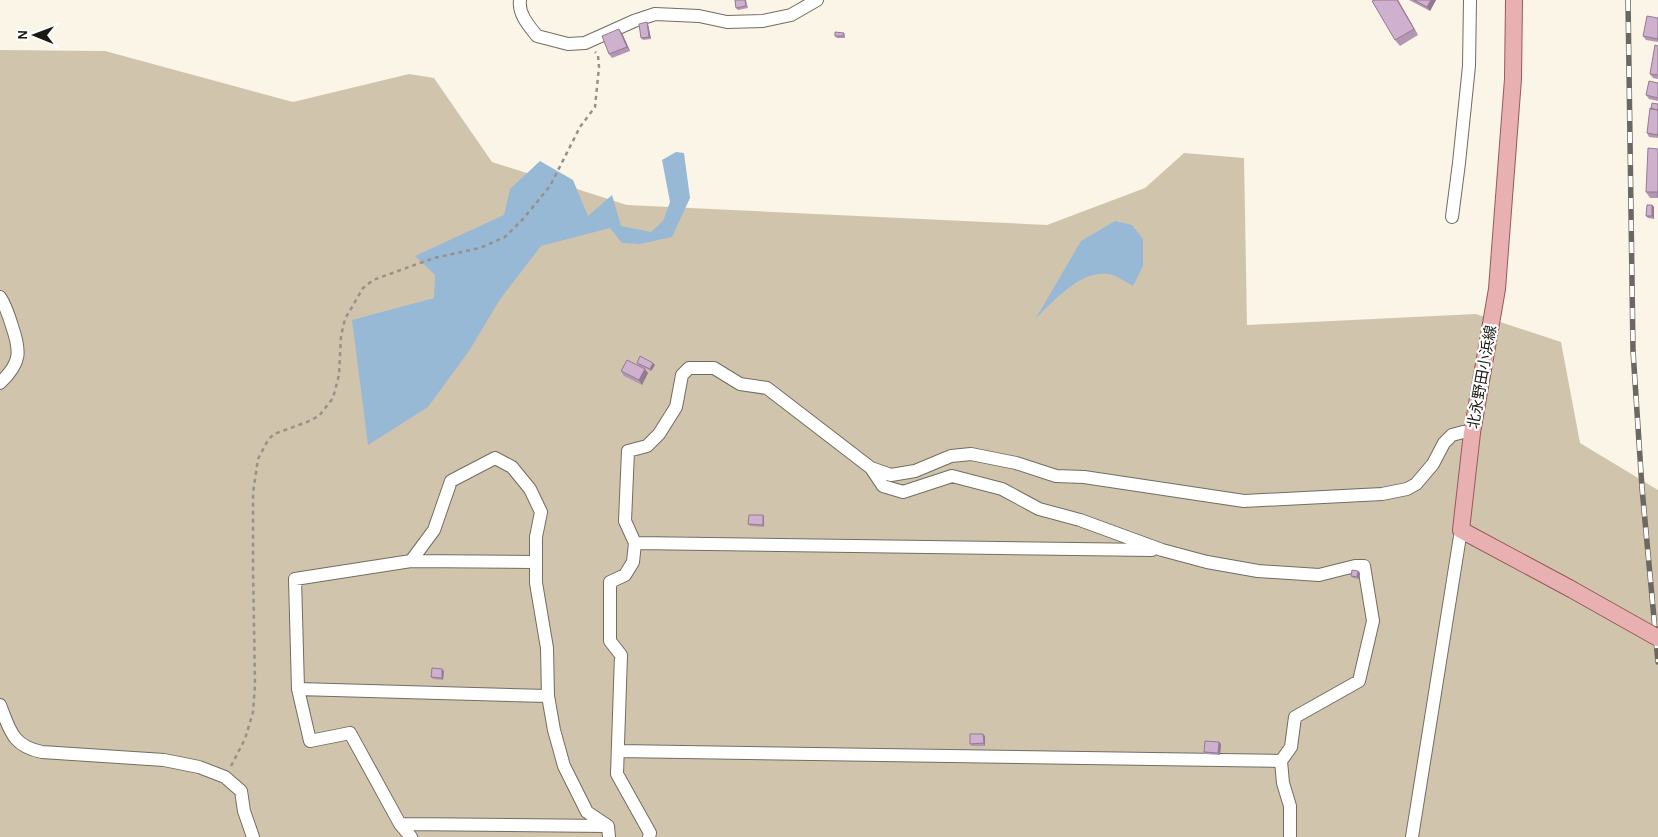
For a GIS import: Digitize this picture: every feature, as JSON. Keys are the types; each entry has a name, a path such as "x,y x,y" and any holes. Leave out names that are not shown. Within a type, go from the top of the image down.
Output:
{"main road":[{"name":"北永野田小浜線","path":"1461,530 1472,434 1497,289 1513,79 1514,0"},
{"path":"1461,530 1571,588 1658,638"}],"street":[{"path":"520,0 519,3 523,16 537,36 568,44 585,43 634,21 655,14 699,16 727,22 763,20 790,15 817,0"},
{"path":"1452,217 1469,66 1470,0"},
{"path":"0,297 5,305 18,344 18,354 12,370 0,383"},
{"path":"649,837 650,833 617,774 621,655 610,641 610,582 625,575 633,562 635,543 625,521 628,451 647,446 659,434 676,407 682,376 689,368 714,368 740,384 767,388 871,468 891,475 915,471 951,456 971,454 1016,463 1056,476 1084,477 1244,502 1382,494 1407,489 1416,484 1433,464 1444,443 1452,435 1463,432 1472,434"},
{"path":"411,561 434,530 451,481 495,458 512,467 530,489 541,512 536,537 536,583 547,648 548,696 554,730 564,766 587,812 609,831"},
{"path":"871,468 883,486 903,492 952,476 1002,489 1039,509 1080,520 1162,550 1207,562 1258,571 1319,575 1355,566 1364,566 1373,621 1359,681 1295,717 1291,748 1282,761 1283,783 1290,806 1290,837"},
{"path":"1412,837 1461,530"},
{"path":"635,543 1162,550"},
{"path":"411,837 400,824 350,733 310,741 298,689 295,579 411,561 535,562"},
{"path":"298,689 548,696"},
{"path":"0,705 15,740 29,750 164,760 199,767 225,777 241,791 244,811 253,837"},
{"path":"618,751 1282,761"},
{"path":"400,824 609,831"}],"path":[{"path":"225,777 245,739 253,712 256,685 253,493 258,459 268,440 274,434 319,416 333,398 339,375 341,336 345,320 363,288 373,280 434,258 480,248 505,237 523,220 550,186 580,127 595,107 599,67 598,55 585,43"}],"shaded area":[{"path":"0,50 105,51 293,102 409,74 434,78 492,162 627,205 1047,225 1145,188 1184,153 1244,158 1247,325 1476,314 1561,342 1580,443 1658,490 1658,837 0,837"}],"water":[{"path":"676,152 684,153 690,198 672,237 640,244 622,243 610,228 541,246 501,298 469,351 428,407 368,445 352,320 434,298 435,275 415,256 504,215 510,189 540,161 573,180 588,216 612,195 621,226 651,232 663,221 670,202 662,160"},
{"path":"1115,221 1132,225 1143,239 1143,266 1133,286 1118,277 1108,274 1087,277 1068,288 1036,318 1081,241"}],"building":[{"path":"735,0 745,0 746,6 736,8"},
{"path":"1397,0 1414,29 1395,40 1372,1"},
{"path":"1414,0 1431,0 1427,7"},
{"path":"1647,16 1658,18 1658,39 1643,36"},
{"path":"647,22 649,37 641,38 639,24"},
{"path":"619,29 627,47 609,54 602,36"},
{"path":"835,32 844,33 843,36 835,36"},
{"path":"1655,45 1658,46 1658,75 1650,74"},
{"path":"1649,81 1658,83 1658,98 1646,95"},
{"path":"1652,103 1658,104 1658,110 1651,109"},
{"path":"1650,108 1658,110 1658,135 1647,133"},
{"path":"1648,148 1658,149 1658,192 1646,192"},
{"path":"1647,205 1652,205 1652,216 1646,216"},
{"path":"640,356 653,363 650,369 637,363"},
{"path":"627,360 645,369 639,380 621,371"},
{"path":"749,515 763,515 763,525 748,524"},
{"path":"1352,570 1358,571 1357,577 1351,576"},
{"path":"432,668 442,669 442,678 431,677"},
{"path":"970,734 983,734 984,743 970,744"},
{"path":"1205,741 1219,742 1218,753 1204,752"}],"railway":[{"path":"1628,0 1633,351 1642,488 1658,662"}]}
